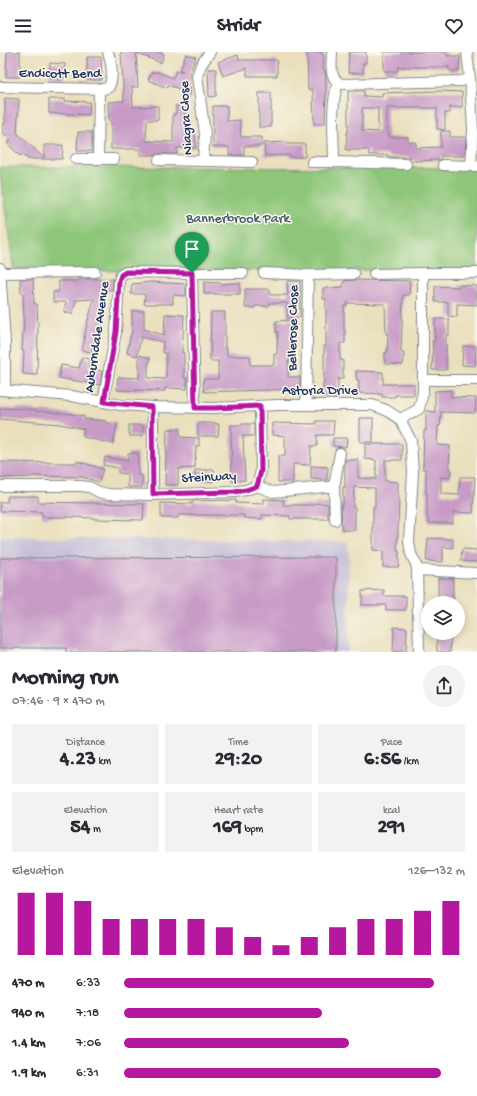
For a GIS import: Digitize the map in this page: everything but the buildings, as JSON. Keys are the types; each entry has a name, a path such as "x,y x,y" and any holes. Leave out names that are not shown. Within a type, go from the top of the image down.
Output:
{"street":[{"name":"Endicott Bend","path":"0,87 104,89 109,87 112,79 111,59 108,52"},
{"name":"Niagra Close","path":"203,161 205,134 197,76 210,52"},
{"path":"332,52 331,71 338,82 342,84 461,81 470,78"},
{"path":"443,165 474,166 470,78 467,52"},
{"path":"334,162 334,108 335,92 338,82"},
{"path":"98,159 99,89"},
{"path":"76,159 114,159"},
{"name":"Niagra Close","path":"159,160 252,162"},
{"path":"312,162 406,164"},
{"path":"2,390 6,342 0,271 95,272"},
{"name":"Auburndale Avenue","path":"104,402 116,332 119,281 121,275 126,272 243,273"},
{"path":"192,273 195,408"},
{"name":"Bellerose Close","path":"264,273 308,275 354,274"},
{"path":"419,652 417,570 411,554 409,542 413,472 411,441 400,419 419,409 423,392 423,273"},
{"path":"374,274 477,273"},
{"name":"Bellerose Close","path":"306,405 308,275"},
{"path":"423,380 477,380"},
{"name":"Astoria Drive","path":"2,390 71,396 104,402 152,407 214,408 306,405 372,405 386,410 400,419"},
{"name":"Steinway","path":"0,486 80,486 89,487 99,492 108,494 234,492 246,490 257,486 261,471 260,406"},
{"path":"152,407 153,494"},
{"path":"335,520 334,487 340,453"},
{"path":"257,486 273,492 325,486 334,487"},
{"path":"417,570 477,573"}],"shaded area":[{"path":"0,537 348,542 348,652 0,652"}],"green space":[{"name":"Bannerbrook Park","path":"0,167 477,168 477,270 14,271"}],"route":[{"path":"126,272 192,273 195,408 260,406 260,479 257,486 234,492 153,494 152,407 120,405 104,402 116,332 119,281 121,275 126,272"}]}
